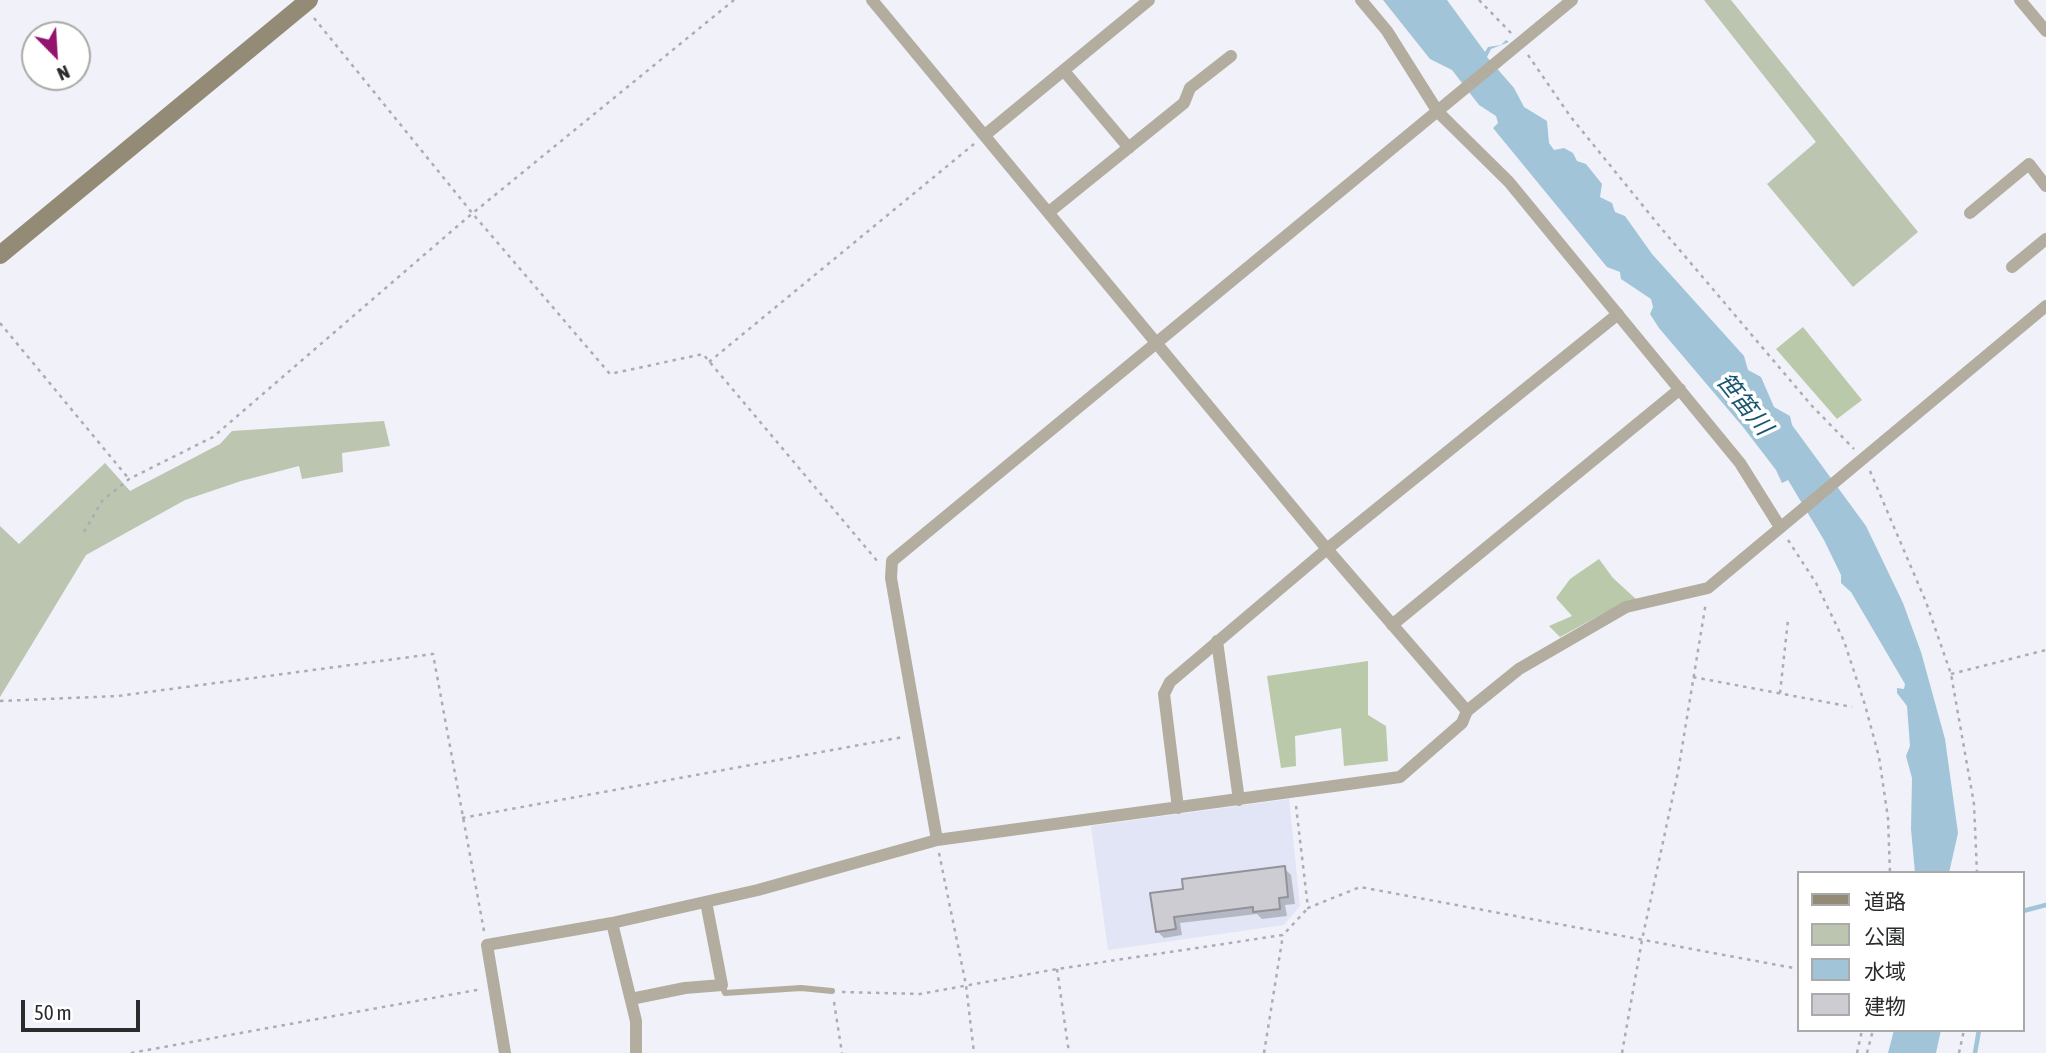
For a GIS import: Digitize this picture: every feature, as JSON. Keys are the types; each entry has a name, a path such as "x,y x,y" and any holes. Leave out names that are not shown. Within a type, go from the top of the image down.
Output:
{"street":[{"path":"872,0 1327,549 1467,712"},
{"path":"985,135 1149,0"},
{"path":"1361,0 1387,31 1441,109 1509,181 1740,463 1780,527"},
{"path":"937,840 891,578 892,561 1572,0"},
{"path":"2020,0 2046,31"},
{"path":"0,256 306,2"},
{"path":"1049,212 1184,103 1190,88 1231,56"},
{"path":"1064,71 1129,148"},
{"path":"1970,213 2029,164 2046,186"},
{"path":"2012,267 2046,239"},
{"path":"505,1053 486,945 612,923 706,902 937,840 1400,777 1462,723 1467,712 1519,669 1626,607 1708,588 2046,306"},
{"path":"1178,808 1164,694 1170,682 1327,549 1618,314"},
{"path":"1392,625 1680,389"},
{"path":"1217,641 1239,800"},
{"path":"631,999 685,988 722,985 706,902"},
{"path":"612,923 631,999 636,1053"}],"lane":[{"path":"722,985 725,993 801,988 832,991"}],"path":[{"path":"84,532 102,501 129,479 214,437 473,214 734,0"},
{"path":"1479,0 1520,44 1570,116 1661,228 1862,461 1926,602 1951,674 1974,804 1977,871"},
{"path":"306,2 473,214 610,374 703,354 891,578"},
{"path":"709,362 985,135"},
{"path":"0,323 129,479"},
{"path":"1780,527 1816,583 1844,641 1865,705 1881,769 1888,818 1890,871"},
{"path":"1622,1053 1642,940 1678,772 1708,588"},
{"path":"1780,693 1788,620"},
{"path":"1951,674 2046,650"},
{"path":"0,701 118,696 433,653 486,945"},
{"path":"1693,677 1852,707"},
{"path":"462,818 918,734"},
{"path":"1294,792 1308,908"},
{"path":"937,840 965,985 974,1053"},
{"path":"1264,1053 1283,935 1308,908 1360,887 1798,970"},
{"path":"842,1053 832,991 920,995 1057,969 1283,935"},
{"path":"1057,969 1069,1053"},
{"path":"131,1053 493,986"},
{"path":"1857,1053 1862,1032"},
{"path":"1867,1053 1872,1032"},
{"path":"1959,1053 1964,1032"}],"shaded area":[{"path":"1289,799 1300,906 1284,925 1108,950 1091,826"}],"green space":[{"path":"1704,0 1731,0 1918,232 1853,287 1767,184 1816,142"},
{"path":"1803,327 1862,400 1837,419 1776,349"},
{"path":"384,421 390,446 342,453 343,472 302,479 299,466 241,481 185,500 86,555 0,697 0,526 19,544 105,463 130,491 220,444 232,431"},
{"path":"1599,559 1613,578 1637,600 1622,603 1560,637 1549,626 1572,616 1556,598 1570,579"},
{"path":"1368,661 1368,715 1386,726 1388,761 1344,766 1341,728 1295,736 1296,766 1281,768 1267,676"}],"water":[{"name":"笹笛川","path":"1383,0 1447,0 1485,52 1488,47 1501,45 1506,40 1509,42 1491,49 1487,57 1514,88 1524,107 1547,121 1549,143 1554,150 1564,148 1573,153 1577,161 1586,164 1602,184 1600,197 1612,203 1615,212 1625,216 1652,254 1744,356 1748,370 1761,377 1774,407 1790,416 1792,425 1866,526 1903,603 1921,652 1945,739 1958,833 1949,871 1915,871 1911,829 1912,778 1906,756 1910,746 1907,706 1897,693 1897,688 1904,689 1905,684 1851,592 1841,583 1841,575 1824,540 1788,480 1782,483 1776,470 1743,427 1659,328 1650,314 1653,307 1651,299 1621,279 1620,272 1607,267 1493,128 1498,123 1496,116 1479,105 1452,70 1430,59"},
{"path":"1893,1032 1941,1032 1936,1053 1888,1053"}],"building":[{"path":"1285,866 1288,897 1279,898 1280,909 1253,912 1253,907 1174,917 1176,929 1156,932 1150,893 1183,889 1182,879"}],"waterway":[{"path":"2025,910 2046,905"},
{"path":"1975,1053 1979,1032"}]}
